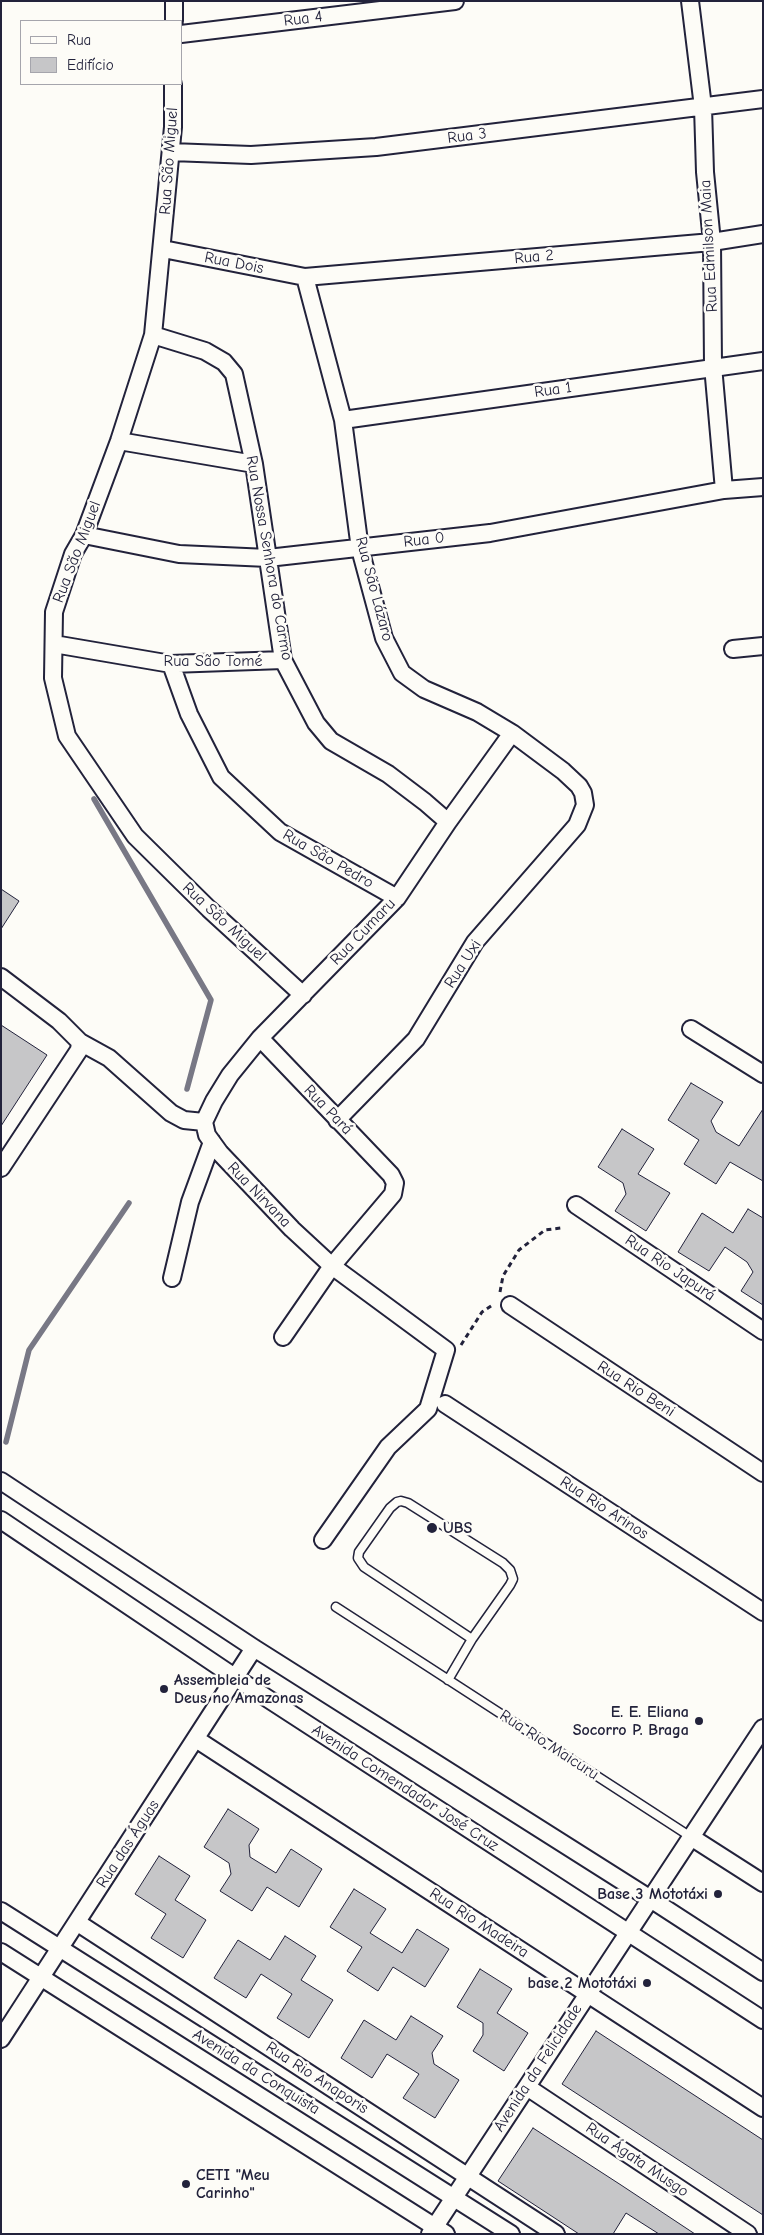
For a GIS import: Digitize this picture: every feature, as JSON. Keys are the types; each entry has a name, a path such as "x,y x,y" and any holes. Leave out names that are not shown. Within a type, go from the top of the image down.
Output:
{"street":[{"path":"174,1 174,20"},
{"name":"Rua 4","path":"182,34 455,1"},
{"name":"Rua Edmilson Maia","path":"690,1 703,107 705,172 712,242 713,366 724,490"},
{"name":"Rua São Miguel","path":"173,85 163,249 153,335 119,441 84,535 73,554 54,612 53,678 67,736 135,836 209,909 303,995"},
{"name":"Rua 3","path":"170,152 251,155 376,147 763,99"},
{"name":"Rua 2","path":"305,277 712,242 763,234"},
{"name":"Rua Dois","path":"163,249 305,277"},
{"name":"Rua São Lázaro","path":"305,277 343,420 360,549 384,638 402,673 424,689 477,712 512,733 563,771 579,786 583,793 585,805"},
{"name":"Rua Nossa Senhora do Carmo","path":"153,335 205,351 224,362 234,374 254,464 283,660 316,723 331,741 388,774 448,822"},
{"name":"Rua 1","path":"343,420 713,366 763,361"},
{"path":"119,441 254,464"},
{"name":"Rua 0","path":"84,535 179,554 268,558 490,533 724,490 763,487"},
{"name":"Rua São Tomé","path":"54,644 170,664 283,660"},
{"path":"733,649 763,646"},
{"name":"Rua São Pedro","path":"170,664 189,714 221,777 280,832 396,898"},
{"name":"Rua Cumaru","path":"204,1122 230,1075 260,1038 396,898 512,733"},
{"name":"Rua Uxi","path":"337,1120 416,1039 475,942 577,824 585,805"},
{"path":"1,977 59,1021 80,1042 109,1058 171,1113 184,1120 204,1122"},
{"path":"691,1029 763,1074"},
{"name":"Rua Pará","path":"260,1038 391,1175 395,1183 393,1194 332,1266"},
{"path":"1,1168 79,1050 80,1042"},
{"name":"Rua Nirvana","path":"204,1122 204,1128 212,1142 246,1182 332,1266 446,1350"},
{"path":"172,1278 190,1202 212,1142"},
{"name":"Rua Rio Japurá","path":"576,1205 763,1331"},
{"path":"283,1337 332,1266"},
{"name":"Rua Rio Beni","path":"510,1306 763,1472"},
{"path":"323,1540 388,1447 428,1409 446,1350"},
{"name":"Rua Rio Arinos","path":"445,1404 763,1612"},
{"path":"1,1481 254,1648 763,1972"},
{"name":"Avenida Comendador José Cruz","path":"1,1520 236,1678 763,2020"},
{"name":"Rua das Águas","path":"1,2038 78,1923 254,1648"},
{"name":"Avenida da Felicidade","path":"437,2231 454,2196 763,1728"},
{"name":"Rua Rio Madeira","path":"196,1739 763,2108"},
{"name":"Rua Rio Maicuru","path":"691,1837 763,1883"},
{"name":"Avenida da Conquista","path":"1,1911 60,1950 454,2196 511,2234"},
{"name":"Rua Rio Anaporis","path":"78,1923 556,2234"},
{"path":"1,1952 437,2231"},
{"name":"Rua Ágata Musgo","path":"527,2087 748,2234"}],"lane":[{"path":"448,1680 472,1639 513,1579 510,1570 503,1563 408,1503 397,1502 390,1508 359,1552 358,1558 361,1564 472,1639"},
{"name":"Rua Rio Maicuru","path":"336,1607 691,1837"}],"path":[{"path":"446,1350 461,1345 482,1312 498,1301 503,1276 519,1250 545,1230 561,1228"}],"building":[{"path":"1,889 19,901 1,929"},
{"path":"1,1025 47,1055 1,1126"},
{"path":"691,1083 723,1102 711,1121 716,1132 739,1146 763,1109 763,1181 730,1162 716,1184 684,1164 699,1140 668,1120"},
{"path":"622,1129 654,1149 638,1174 670,1193 646,1231 615,1211 626,1194 623,1183 598,1167"},
{"path":"748,1209 763,1218 763,1305 741,1291 753,1272 747,1262 725,1247 709,1271 678,1252 702,1213 733,1233"},
{"path":"228,1809 259,1829 249,1845 250,1857 276,1873 291,1849 322,1869 299,1907 267,1887 252,1911 220,1891 231,1874 229,1863 204,1847"},
{"path":"159,1856 190,1876 175,1900 206,1920 183,1958 151,1938 166,1914 135,1894"},
{"path":"354,1889 386,1909 370,1933 402,1953 417,1929 449,1949 425,1987 393,1967 378,1991 347,1971 362,1947 330,1927"},
{"path":"285,1936 316,1956 301,1980 333,2000 309,2038 277,2018 292,1994 261,1974 246,1998 214,1978 238,1940 270,1960"},
{"path":"480,1969 512,1989 497,2013 528,2033 504,2071 473,2051 483,2035 483,2023 457,2007"},
{"path":"411,2016 443,2036 432,2053 434,2064 459,2080 435,2118 403,2098 419,2074 387,2054 372,2078 341,2058 364,2020 396,2040"},
{"path":"596,2031 763,2140 763,2215 562,2084"},
{"path":"533,2128 695,2234 659,2234 626,2213 613,2234 579,2234 498,2181"}],"waterway":[{"path":"94,799 211,1000 187,1089"},
{"path":"6,1442 29,1350 129,1203"}],"place":[{"name":"UBS","path":"432,1528"},
{"name":"Assembleia de Deus no Amazonas","path":"164,1689"},
{"name":"E. E. Eliana Socorro P. Braga","path":"699,1721"},
{"name":"Base 3 Mototáxi","path":"718,1894"},
{"name":"base 2 Mototáxi","path":"647,1983"},
{"name":"CETI \"Meu Carinho\"","path":"186,2184"}]}
